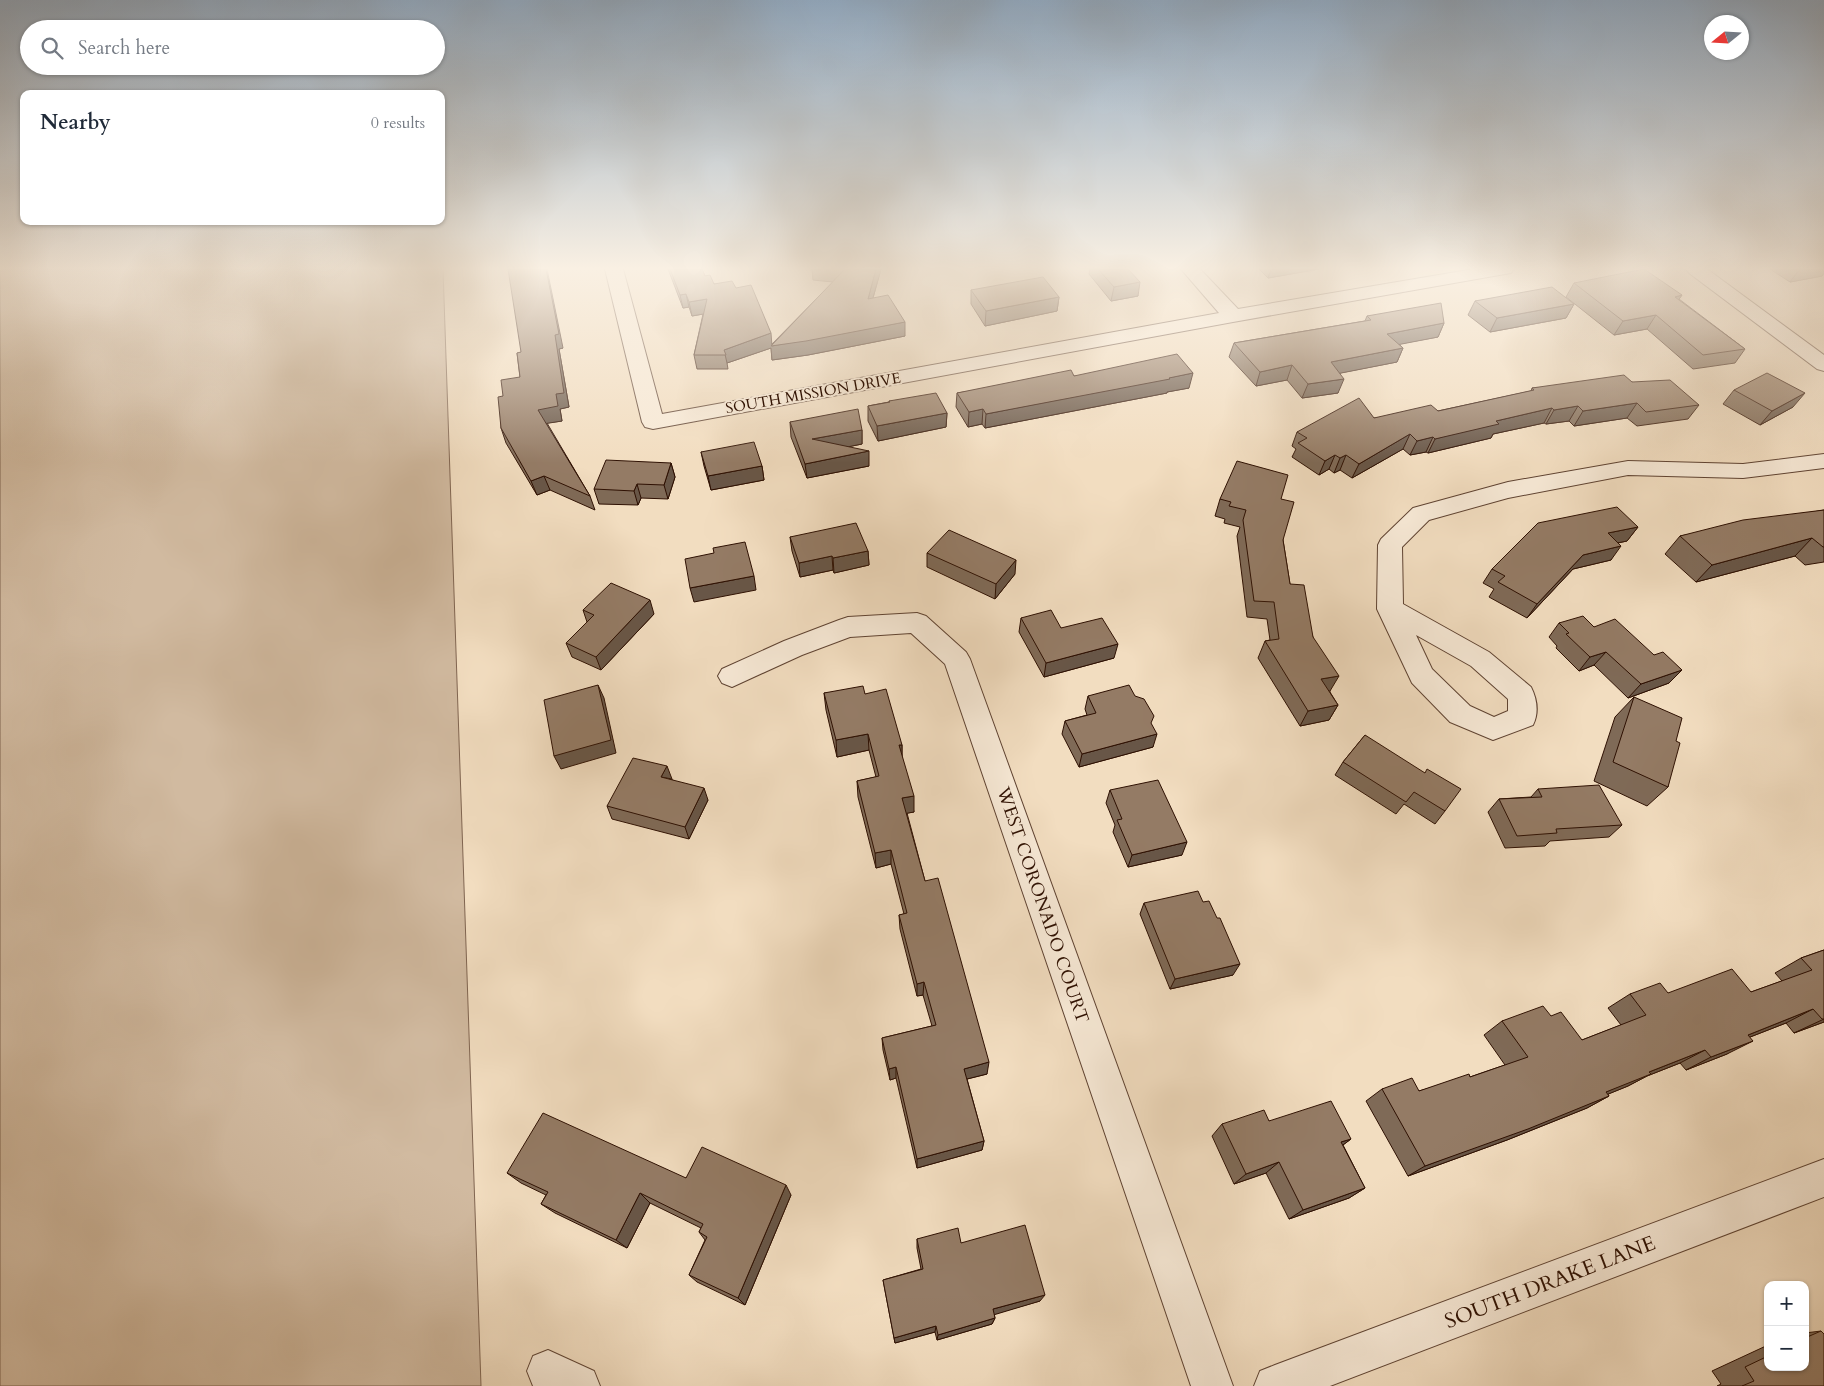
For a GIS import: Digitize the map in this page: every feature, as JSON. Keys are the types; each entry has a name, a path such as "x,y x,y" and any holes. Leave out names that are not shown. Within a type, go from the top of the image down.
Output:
{"street":[{"name":"SOUTH MISSION DRIVE","path":"630,334 653,422 1136,334"},
{"path":"1782,334 1824,365"},
{"path":"1390,608 1480,660 1521,695 1523,717 1493,730 1460,714 1422,676 1390,608 1390,545 1421,514 1508,490 1628,468 1743,471 1824,461"},
{"name":"WEST CORONADO COURT","path":"732,676 793,648 848,627 918,623 957,659 1212,1386"},
{"name":"SOUTH DRAKE LANE","path":"1275,1386 1824,1178"}],"shaded area":[{"path":"0,334 445,334 481,1386 0,1386"}],"building":[{"path":"518,334 559,334 555,335 564,393 556,394 558,406 538,410 590,496 544,476 531,481 501,428 498,397 503,396 501,380 520,377 517,353 521,352"},
{"path":"699,334 769,334 724,350 726,355 694,355"},
{"path":"783,334 844,334 806,341 771,346"},
{"path":"1290,334 1389,334 1387,334 1403,348 1331,362 1344,379 1308,384 1292,365 1260,372 1234,343"},
{"path":"1678,334 1724,334 1745,349 1703,355"},
{"path":"1177,354 1193,373 986,414 983,409 969,412 957,393 1071,370 1074,376"},
{"path":"1767,373 1805,393 1772,411 1734,390"},
{"path":"1624,375 1632,382 1670,380 1699,405 1646,412 1637,403 1583,411 1578,406 1554,410 1552,408 1496,421 1499,424 1435,439 1433,437 1417,441 1410,434 1359,464 1346,455 1340,458 1335,455 1325,461 1298,443 1307,438 1297,432 1359,398 1374,418 1431,405 1438,411 1534,390 1532,388"},
{"path":"936,393 947,413 877,426 868,406 889,401"},
{"path":"858,409 862,430 812,439 869,451 805,464 790,422"},
{"path":"754,442 762,466 708,476 701,452"},
{"path":"606,460 671,463 664,485 637,484 634,491 594,489"},
{"path":"1237,461 1288,475 1281,499 1294,502 1283,540 1290,584 1304,585 1313,637 1339,676 1321,679 1338,705 1308,711 1265,641 1279,639 1274,602 1254,601 1243,520 1246,510 1229,506 1231,502 1220,499"},
{"path":"1617,507 1638,527 1608,533 1621,546 1583,555 1537,604 1498,582 1505,576 1492,569 1538,523"},
{"path":"1824,510 1824,547 1812,538 1712,565 1680,536 1743,520"},
{"path":"856,523 868,551 799,563 790,537"},
{"path":"949,530 1016,560 996,584 927,553"},
{"path":"745,542 754,576 690,588 685,559 714,553 713,548"},
{"path":"611,583 650,600 596,657 566,643 594,615 583,610"},
{"path":"1051,610 1061,628 1102,618 1118,644 1046,663 1021,618"},
{"path":"1583,616 1594,627 1615,619 1654,655 1663,652 1682,670 1641,684 1606,652 1590,657 1566,634 1569,633 1559,623"},
{"path":"598,685 611,740 554,756 544,700"},
{"path":"1129,685 1135,696 1144,699 1154,716 1151,723 1157,734 1082,754 1065,721 1096,713 1088,696"},
{"path":"863,686 865,694 886,689 902,745 899,745 914,796 902,798 925,881 938,878 989,1062 964,1069 984,1141 917,1159 896,1067 889,1069 882,1038 936,1025 924,982 917,984 899,915 907,913 891,850 875,853 857,781 879,776 868,734 836,740 824,693"},
{"path":"1634,697 1682,718 1676,741 1680,743 1668,787 1613,762"},
{"path":"1365,735 1425,773 1427,769 1461,789 1445,811 1414,792 1406,802 1343,762"},
{"path":"633,758 667,766 661,777 704,788 685,827 607,806"},
{"path":"1158,780 1187,842 1132,855 1117,820 1122,819 1110,790"},
{"path":"1599,785 1622,825 1556,829 1557,833 1517,836 1499,799 1542,797 1538,789"},
{"path":"1198,891 1203,902 1209,901 1217,918 1220,918 1240,964 1175,979 1144,903"},
{"path":"1824,950 1824,1019 1813,1009 1748,1035 1753,1041 1711,1057 1705,1050 1649,1072 1651,1074 1606,1092 1609,1096 1528,1129 1425,1166 1382,1089 1412,1078 1419,1091 1469,1074 1470,1077 1528,1057 1502,1021 1543,1006 1551,1016 1561,1012 1582,1040 1646,1015 1630,994 1660,983 1668,993 1732,969 1751,992 1812,970 1801,958"},
{"path":"1331,1101 1351,1139 1341,1142 1365,1188 1303,1210 1279,1162 1246,1174 1222,1124 1264,1110 1269,1121"},
{"path":"543,1113 686,1178 702,1147 786,1185 738,1298 689,1275 707,1237 699,1232 703,1224 640,1193 616,1240 541,1204 548,1192 507,1173"},
{"path":"1025,1225 1045,1295 993,1309 995,1318 938,1335 936,1326 894,1338 883,1280 923,1269 917,1239 958,1228 961,1243"},
{"path":"1821,1331 1824,1334 1824,1386 1742,1386 1754,1381 1745,1367 1764,1358 1764,1371 1809,1371 1809,1336"}]}
